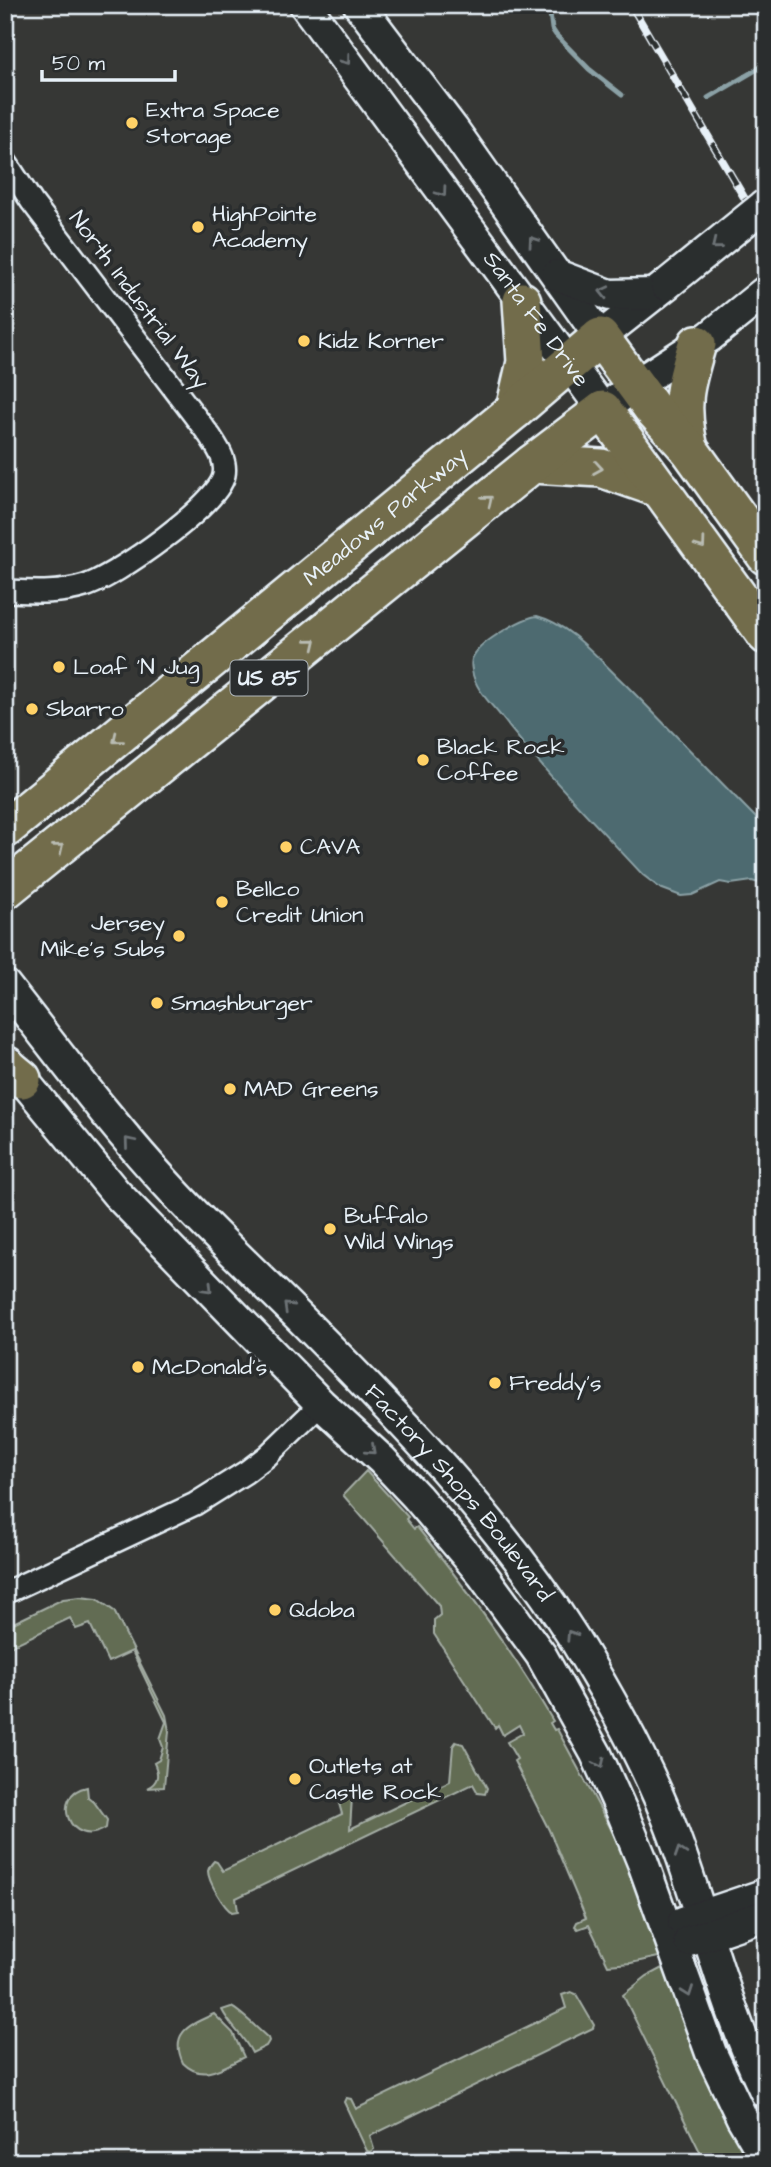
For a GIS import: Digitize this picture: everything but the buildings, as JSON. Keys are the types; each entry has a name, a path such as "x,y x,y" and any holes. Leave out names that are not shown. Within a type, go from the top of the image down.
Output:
{"highway":[{"path":"515,410 526,362 522,302"},
{"name":"Meadows Parkway","path":"5,829 600,337"},
{"name":"Santa Fe Drive","path":"600,337 652,408 689,449 766,556"},
{"path":"689,449 682,416 683,393 703,341"},
{"path":"532,464 603,410"},
{"name":"Santa Fe Drive","path":"603,410 766,635"},
{"path":"532,464 600,468 661,489"},
{"name":"US 85","path":"5,890 532,464"}],"main road":[{"name":"Santa Fe Drive","path":"305,5 603,410"},
{"name":"Santa Fe Drive","path":"359,5 453,129 600,337"},
{"name":"Meadows Parkway","path":"600,337 766,204"},
{"path":"557,275 610,295 660,290"},
{"path":"603,410 635,385 703,341 766,291"},
{"name":"Factory Shops Boulevard","path":"5,985 130,1143 175,1193 419,1439 504,1539 574,1640 629,1735 674,1835 738,2032 766,2093"},
{"name":"Factory Shops Boulevard","path":"11,1068 116,1193 321,1404 418,1497 482,1574 541,1655 596,1754 643,1863 711,2053 742,2118 766,2159"},
{"path":"703,1927 766,1894"},
{"path":"669,1937 703,1927 766,1915"}],"street":[{"name":"North Industrial Way","path":"5,161 32,202 210,436 223,458 225,473 210,498 147,551 118,571 96,582 66,590 5,590"},
{"path":"5,1593 195,1504 267,1456 321,1404"}],"green space":[{"path":"366,1471 408,1517 406,1519 414,1529 417,1527 454,1574 538,1695 553,1721 550,1723 554,1730 557,1729 610,1827 663,1956 608,1965 589,1925 578,1929 575,1926 586,1918 549,1830 507,1742 523,1733 519,1725 503,1735 498,1725 495,1728 434,1634 434,1620 440,1615 439,1606 343,1495"},
{"path":"63,1599 97,1599 114,1611 166,1715 169,1731 164,1787 147,1788 157,1777 154,1763 159,1760 163,1747 160,1739 166,1722 132,1651 108,1662 90,1624 76,1629 70,1618 5,1649 5,1627"},
{"path":"456,1742 463,1744 487,1788 485,1794 478,1793 473,1784 236,1898 238,1911 232,1912 221,1900 213,1887 208,1870 214,1861 223,1871 342,1814 338,1800 346,1795 352,1797 350,1829 450,1781 453,1746"},
{"path":"87,1787 88,1797 107,1820 106,1828 93,1833 82,1832 74,1827 67,1809 75,1792"},
{"path":"666,1966 751,2162 705,2162 623,1995 647,1976"},
{"path":"571,1992 576,1994 594,2025 593,2028 370,2136 374,2149 367,2151 344,2102 346,2098 351,2099 356,2109 566,2008 562,1995"},
{"path":"231,2007 268,2038 266,2046 252,2053 222,2010"},
{"path":"214,2014 233,2033 244,2057 221,2069 198,2072 183,2063 179,2052 180,2037 190,2026"}],"water":[{"path":"537,616 562,627 585,645 766,828 766,885 752,881 731,884 720,882 692,895 681,896 660,888 643,875 534,757 483,694 473,676 471,664 478,649 493,637"}],"waterway":[{"path":"549,5 552,29 556,35 589,69 622,95"},
{"path":"708,98 766,64"}],"railway":[{"path":"631,5 745,199"}],"place":[{"name":"Extra Space Storage","path":"132,123"},
{"name":"HighPointe Academy","path":"198,227"},
{"name":"Kidz Korner","path":"304,341"},
{"name":"Loaf 'N Jug","path":"59,667"},
{"name":"Sbarro","path":"32,709"},
{"name":"Black Rock Coffee","path":"423,760"},
{"name":"CAVA","path":"286,847"},
{"name":"Bellco Credit Union","path":"222,902"},
{"name":"Jersey Mike's Subs","path":"179,936"},
{"name":"Smashburger","path":"157,1003"},
{"name":"MAD Greens","path":"230,1089"},
{"name":"Buffalo Wild Wings","path":"330,1229"},
{"name":"McDonald's","path":"138,1367"},
{"name":"Freddy's","path":"495,1383"},
{"name":"Qdoba","path":"275,1610"},
{"name":"Outlets at Castle Rock","path":"295,1779"}]}
